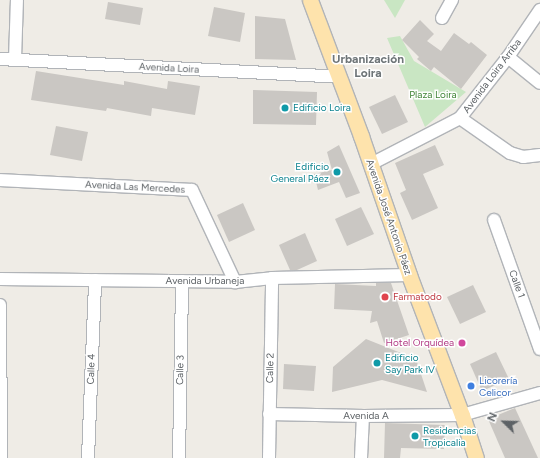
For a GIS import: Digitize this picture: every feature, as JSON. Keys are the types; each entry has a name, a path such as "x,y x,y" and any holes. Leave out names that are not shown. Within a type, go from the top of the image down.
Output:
{"main road":[{"name":"Avenida José Antonio Páez","path":"310,0 371,164 409,275 462,415 476,458"}],"street":[{"path":"15,59 17,0"},
{"path":"442,18 452,0"},
{"name":"Avenida Loira Arriba","path":"371,164 460,118 508,57 540,10"},
{"path":"508,57 540,83"},
{"name":"Avenida Loira","path":"0,59 339,77"},
{"path":"460,118 510,153 523,157 540,155"},
{"name":"Avenida Las Mercedes","path":"0,180 192,190 235,282"},
{"name":"Calle 1","path":"494,220 540,349"},
{"name":"Avenida Urbaneja","path":"0,279 235,282 272,278 409,275"},
{"name":"Calle 2","path":"269,458 272,278"},
{"path":"0,279 0,290"},
{"name":"Calle 4","path":"88,458 95,280"},
{"name":"Calle 3","path":"179,458 182,281"},
{"path":"0,305 1,458"},
{"name":"Avenida A","path":"269,414 363,416 462,415 540,392"},
{"path":"361,458 363,416"}],"green space":[{"path":"384,0 405,0 395,18"},
{"name":"Plaza Loira","path":"400,36 414,61 466,92 425,127 387,38"}],"building":[{"path":"108,2 143,8 140,25 105,19"},
{"path":"214,7 245,13 240,42 208,36"},
{"path":"255,16 285,19 296,60 255,59"},
{"path":"420,20 434,34 427,41 441,51 454,33 469,44 471,42 487,55 461,89 434,67 431,71 417,59 419,57 402,40"},
{"path":"36,71 124,85 124,81 167,89 168,81 200,86 195,115 152,108 151,116 107,108 106,111 31,100"},
{"name":"Edificio Loira","path":"253,90 317,92 316,125 253,124"},
{"path":"395,95 408,122 382,134 369,107"},
{"path":"56,126 88,132 82,161 50,155"},
{"name":"Edificio General Páez","path":"339,145 360,193 346,198 339,182 318,190 314,174 332,170 327,152"},
{"path":"435,145 444,165 423,174 438,208 412,220 400,193 406,190 395,163"},
{"path":"243,203 255,230 229,242 217,215"},
{"path":"361,207 374,234 347,246 335,219"},
{"path":"305,233 317,261 297,270 290,270 279,245"},
{"path":"376,283 391,283 409,335 384,343 377,321 370,323 372,311 334,309 335,284 376,286"},
{"path":"473,285 486,312 460,324 447,297"},
{"name":"Edificio Say Park IV","path":"366,339 416,359 427,392 382,380 332,392 333,367"},
{"path":"496,352 509,379 482,391 470,364"},
{"path":"284,364 316,366 314,391 283,389"},
{"path":"515,408 538,458 505,458 488,419"},
{"name":"Residencias Tropicalia","path":"385,423 445,425 444,449 401,448 400,458 384,458"}],"place":[{"name":"Edificio Loira","path":"285,108"},
{"name":"Edificio General Páez","path":"337,172"},
{"name":"Farmatodo","path":"385,297"},
{"name":"Hotel Orquídea","path":"462,343"},
{"name":"Edificio Say Park IV","path":"377,363"},
{"name":"Licorería Celicor","path":"471,386"},
{"name":"Residencias Tropicalia","path":"415,436"}],"district":[{"name":"Urbanización Loira","path":"368,67"}]}
